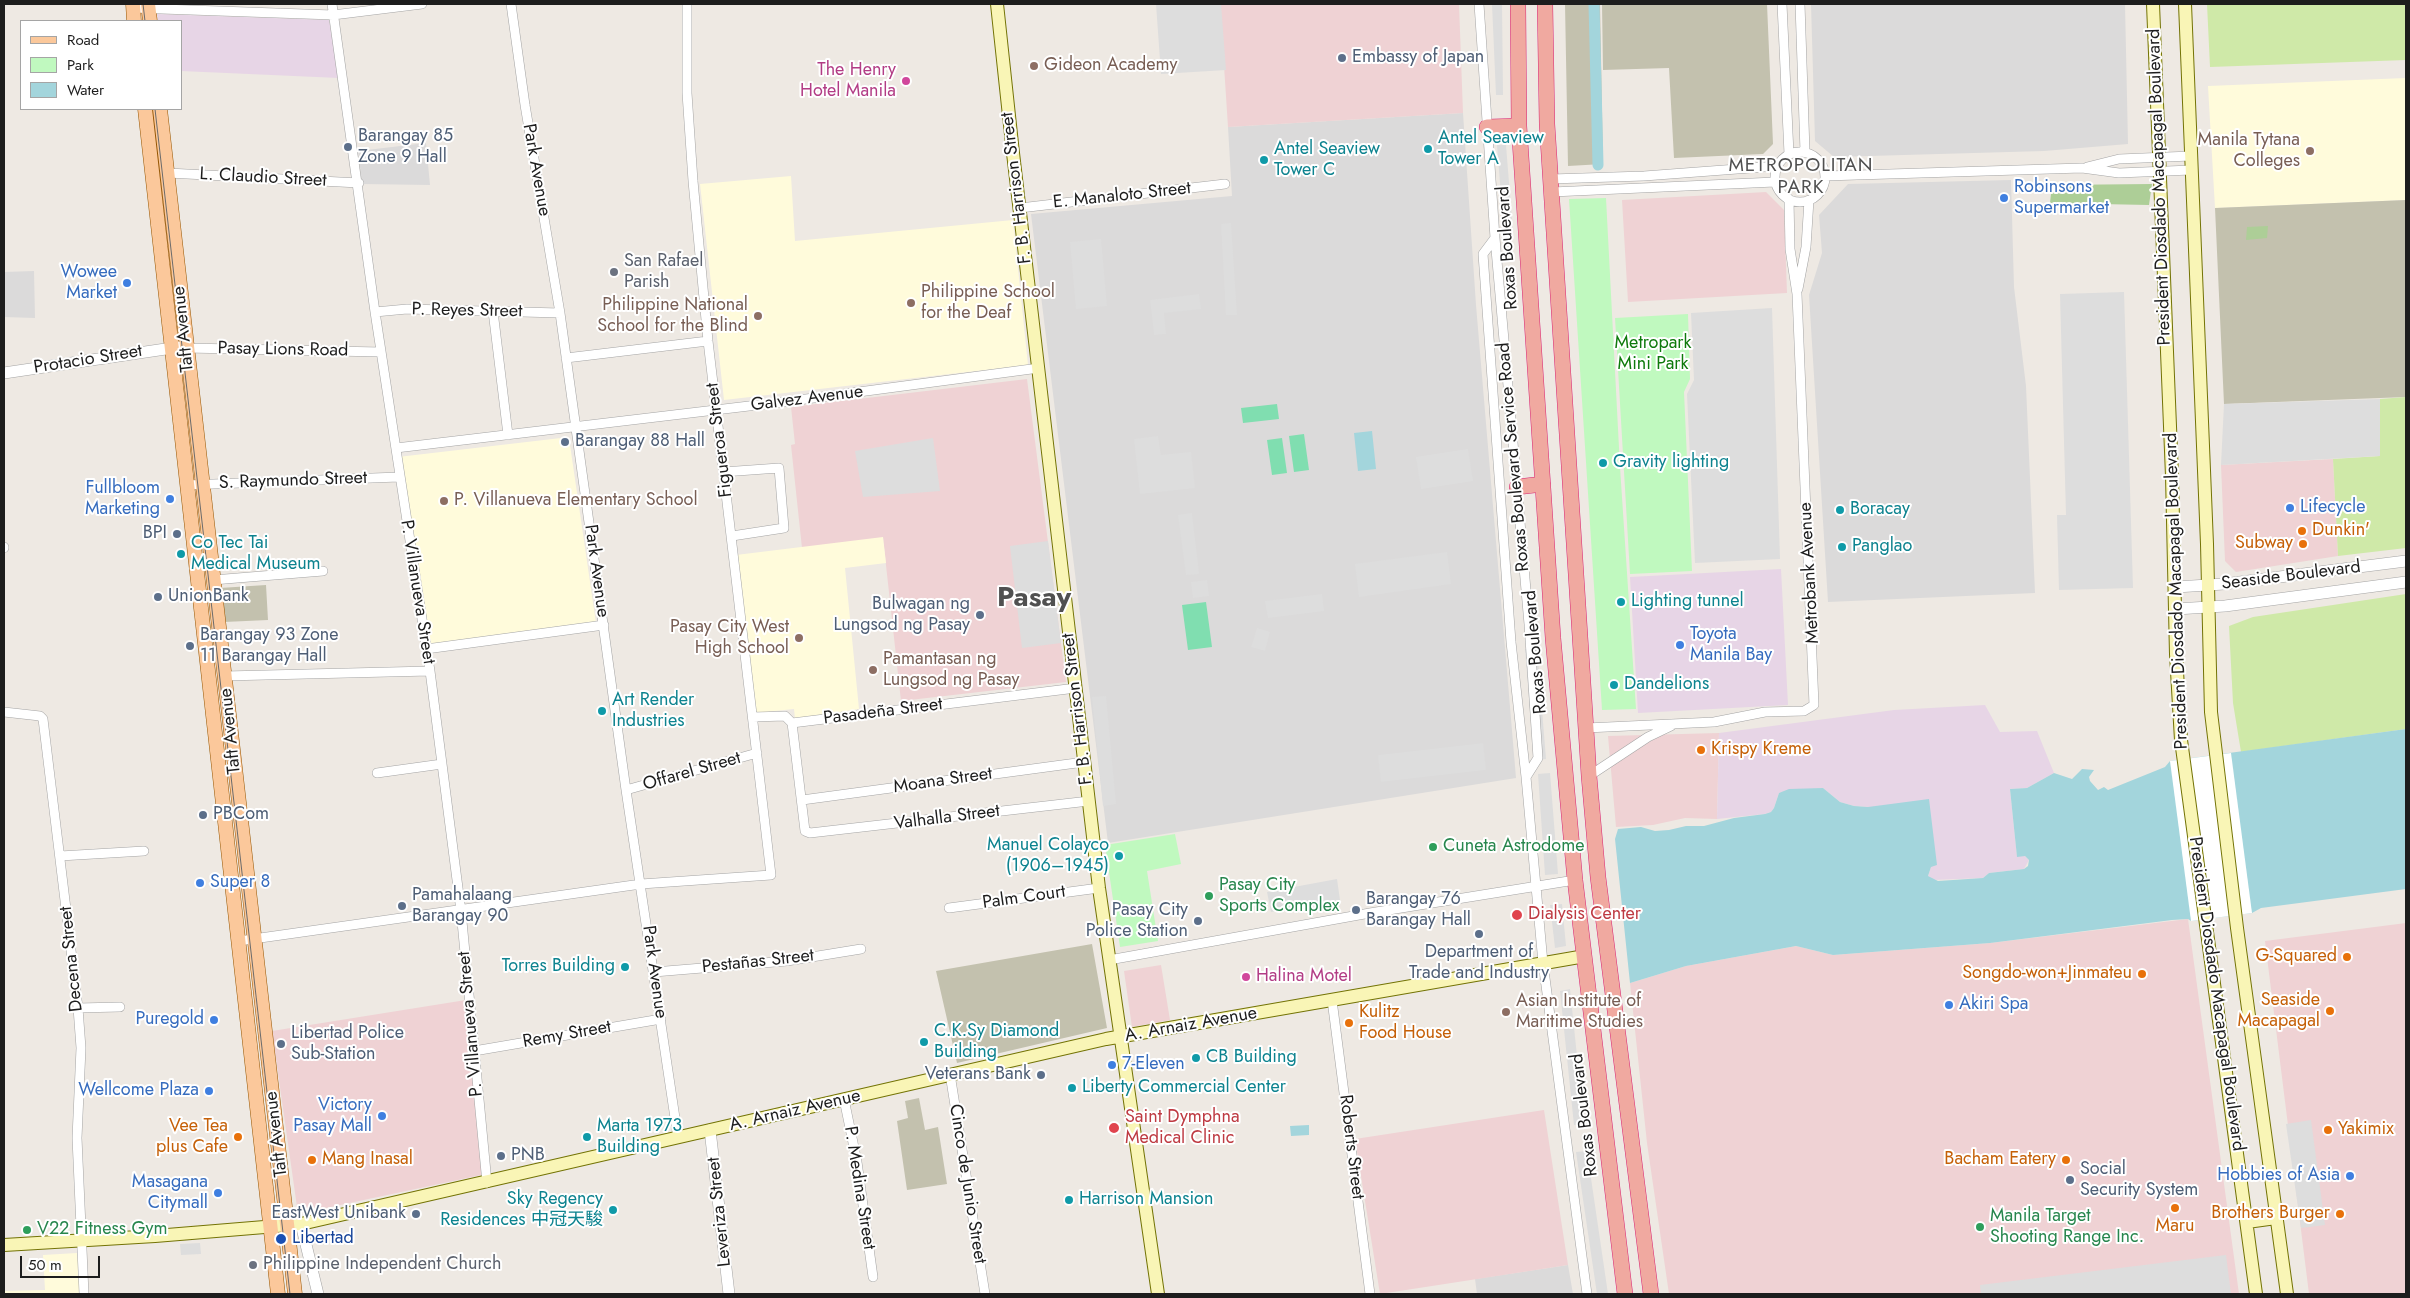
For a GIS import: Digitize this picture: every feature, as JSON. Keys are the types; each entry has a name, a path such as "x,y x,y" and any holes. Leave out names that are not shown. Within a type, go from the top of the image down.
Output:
{"highway":[{"name":"Roxas Boulevard","path":"1518,4 1519,126 1552,630 1574,880 1585,956 1625,1294"},
{"path":"1545,4 1551,186 1589,776 1599,887 1651,1294"},
{"path":"1487,127 1519,126"},
{"path":"1517,487 1543,484"}],"main road":[{"name":"F. B. Harrison Street","path":"998,4 1099,888 1158,1294"},
{"name":"President Diosdado Macapagal Boulevard","path":"2153,4 2176,587 2177,685 2184,759 2256,1294"},
{"name":"President Diosdado Macapagal Boulevard","path":"2185,4 2209,608 2210,686 2215,755 2287,1294"},
{"name":"Taft Avenue","path":"145,110 179,347 202,484 254,940 294,1225 295,1294"},
{"name":"Taft Avenue","path":"160,110 168,173 187,485 278,1294"},
{"path":"194,544 209,542"},
{"path":"206,655 222,653"},
{"path":"220,778 236,776"},
{"name":"A. Arnaiz Avenue","path":"4,1245 294,1225 487,1183 950,1074 1122,1037 1585,956"},
{"path":"2247,1222 2276,1218"}],"street":[{"name":"P. Villanueva Street","path":"332,4 359,183 375,312 399,477 430,671 461,911 487,1183"},
{"path":"133,11 333,15 422,4"},
{"name":"Park Avenue","path":"511,4 525,106 560,313 626,790 678,1138"},
{"name":"Figueroa Street","path":"640,884 771,875 708,341 692,172 687,93 687,4"},
{"name":"Roxas Boulevard Service Road","path":"1478,4 1495,238 1538,758 1526,777"},
{"path":"1782,4 1789,154"},
{"path":"1800,4 1805,152"},
{"path":"1805,152 1819,161 1825,176 1821,191 1809,200 1796,201 1789,199 1778,189 1775,182 1777,166 1789,154 1805,152"},
{"path":"2082,168 2119,159 2191,156"},
{"path":"1551,186 1618,176 1777,166"},
{"path":"1825,176 2082,168 2119,172 2191,170"},
{"name":"L. Claudio Street","path":"168,173 359,183"},
{"path":"1618,176 1618,189"},
{"path":"1551,186 1618,189 1775,182"},
{"name":"E. Manaloto Street","path":"1020,208 1225,184"},
{"name":"Metrobank Avenue","path":"1586,728 1671,726 1714,722 1765,712 1804,711 1814,704 1797,294 1790,249 1789,199"},
{"name":"Metrobank Avenue","path":"1797,294 1806,247 1809,200"},
{"path":"1495,238 1483,254 1511,642 1526,777 1542,963 1587,1294"},
{"name":"P. Reyes Street","path":"375,312 407,309 560,313"},
{"path":"493,311 508,435"},
{"path":"566,358 708,341"},
{"name":"Pasay Lions Road","path":"179,347 381,352"},
{"name":"Protacio Street","path":"4,373 179,347"},
{"name":"Galvez Avenue","path":"396,448 716,409 791,402 1039,368"},
{"path":"723,472 779,468 784,528 732,536"},
{"name":"S. Raymundo Street","path":"187,485 399,477"},
{"name":"Seaside Boulevard","path":"2176,587 2208,586 2406,561"},
{"path":"213,580 324,571"},
{"name":"Seaside Boulevard","path":"2176,609 2209,608 2406,582"},
{"path":"426,649 604,626"},
{"path":"225,676 430,671"},
{"name":"Pasadeña Street","path":"753,717 785,716 792,723 1076,688"},
{"name":"Decena Street","path":"4,712 40,716 43,719 78,1008 81,1048 77,1138 80,1241 84,1294"},
{"path":"792,723 802,800"},
{"name":"Metrobank Avenue","path":"1589,776 1648,737 1671,726"},
{"name":"Offarel Street","path":"626,790 757,754"},
{"name":"Moana Street","path":"802,800 1084,762"},
{"path":"377,773 442,764"},
{"name":"Valhalla Street","path":"802,800 805,831 816,833 1089,801"},
{"path":"60,856 144,851"},
{"path":"1109,960 1370,913 1574,880"},
{"path":"239,941 461,911 640,884"},
{"name":"Palm Court","path":"949,908 1099,888"},
{"name":"Pestañas Street","path":"654,972 787,961 861,949"},
{"name":"Roberts Street","path":"1332,1000 1370,1294"},
{"path":"78,1008 120,1007"},
{"name":"Remy Street","path":"474,1051 661,1019"},
{"name":"Cinco de Junio Street","path":"950,1074 985,1294"},
{"name":"P. Medina Street","path":"844,1100 857,1162 873,1277"},
{"name":"Leveriza Street","path":"710,1130 729,1294"},
{"path":"294,1225 318,1294"}],"shaded area":[{"path":"1156,4 1221,4 1226,70 1161,74"},
{"name":"Embassy of Japan","path":"1220,4 1459,4 1463,113 1228,127"},
{"path":"1492,4 1502,4 1503,95 1496,95"},
{"path":"1565,4 1600,4 1603,164 1568,166"},
{"path":"1602,4 1767,4 1773,144 1763,154 1674,158 1669,68 1603,70"},
{"path":"1811,4 2125,4 2128,144 2044,151 1834,157 1815,141"},
{"path":"157,14 329,20 339,78 182,71 182,20 158,20"},
{"name":"Manila Tytana Colleges","path":"2406,78 2406,200 2215,208 2208,86"},
{"path":"1463,113 1476,305 1516,778 1108,843 1031,214 1232,196 1228,127"},
{"path":"426,143 430,185 362,184 358,151"},
{"path":"1497,145 1506,145 1513,233 1504,233"},
{"name":"Philippine School for the Deaf","path":"791,176 795,241 1013,220 1028,365 724,400 700,184"},
{"path":"2011,180 2014,287 2026,386 2035,593 1828,602 1809,295 1822,253 1819,215 1848,184"},
{"path":"1766,192 1784,210 1787,293 1628,302 1622,200"},
{"path":"2406,200 2406,397 2224,404 2215,208"},
{"path":"1231,223 1237,315 1226,315 1221,224"},
{"path":"1101,239 1107,306 1076,309 1070,242"},
{"path":"34,271 35,318 4,317 4,272"},
{"path":"2124,292 2133,588 2059,590 2057,515 2066,515 2060,294"},
{"path":"1199,294 1201,309 1164,313 1166,334 1154,335 1150,300"},
{"path":"1772,308 1780,559 1695,563 1687,394 1694,380 1691,313"},
{"path":"1027,379 1066,682 901,701 883,538 802,548 791,445 795,444 791,407"},
{"path":"2380,399 2380,456 2221,465 2224,404"},
{"path":"1158,436 1161,455 1191,452 1195,488 1140,494 1134,439"},
{"path":"561,438 562,446 570,445 596,623 430,644 398,457"},
{"path":"933,438 940,491 863,497 855,451"},
{"path":"1468,449 1473,481 1421,489 1416,457"},
{"path":"2333,459 2338,556 2236,572 2225,561 2221,465"},
{"path":"1192,513 1199,574 1186,575 1178,515"},
{"name":"Pasay City West High School","path":"883,537 886,563 845,568 859,709 795,719 794,709 755,713 736,555"},
{"path":"1048,541 1061,643 1022,648 1010,546"},
{"path":"1447,552 1451,584 1359,597 1355,564"},
{"path":"1781,569 1788,705 1638,713 1630,577"},
{"path":"1207,580 1209,596 1193,598 1191,582"},
{"path":"266,585 268,620 224,622 220,588"},
{"path":"1322,594 1324,611 1268,618 1265,601"},
{"path":"1257,628 1270,632 1265,651 1251,647"},
{"path":"1537,648 1546,759 1534,760 1525,649"},
{"path":"1106,696 1116,804 1103,806 1092,697"},
{"path":"1985,705 2000,732 2037,731 2054,773 2027,788 2010,789 2017,856 2025,856 2029,860 2024,869 1989,873 1983,878 1933,880 1928,876 1931,867 1868,807 1840,802 1823,788 1779,793 1774,808 1771,812 1765,814 1717,819 1719,733 1894,710"},
{"path":"1719,733 1717,819 1685,818 1653,825 1616,827 1608,736"},
{"path":"1483,743 1486,770 1381,782 1378,755"},
{"path":"1550,773 1558,874 1545,875 1538,774"},
{"path":"1337,879 1340,900 1271,912 1267,892"},
{"path":"1562,904 1566,946 1555,948 1550,905"},
{"path":"2188,919 2239,1294 1669,1294 1647,1143 1630,983 1686,966 1796,946 1833,955 1990,943"},
{"path":"2406,923 2406,1294 2309,1294 2265,941"},
{"path":"1092,944 1107,1028 957,1063 936,971"},
{"path":"1161,965 1170,1020 1132,1027 1124,971"},
{"path":"1570,989 1582,1104 1587,1124 1574,1125 1560,991"},
{"path":"466,1000 486,1174 298,1214 272,1031"},
{"path":"919,1098 925,1130 938,1127 947,1184 907,1190 897,1121 908,1118 905,1101"},
{"path":"1544,1110 1568,1265 1380,1294 1355,1139"},
{"path":"2311,1120 2325,1225 2301,1228 2286,1124"},
{"path":"1587,1151 1608,1294 1597,1294 1576,1152"},
{"path":"200,1243 201,1254 181,1255 180,1244"},
{"path":"77,1253 82,1294 4,1294 4,1291 45,1290 43,1255"},
{"path":"2226,1255 2231,1294 1981,1294 1980,1285"},
{"path":"1568,1265 1573,1294 1477,1294 1475,1279"}],"green space":[{"path":"2207,4 2406,4 2406,60 2210,67"},
{"path":"2152,184 2149,205 2050,203 2052,185"},
{"path":"1606,198 1620,467 1636,709 1602,710 1569,199"},
{"path":"2268,226 2267,238 2246,240 2247,227"},
{"name":"Metropark Mini Park","path":"1688,314 1690,379 1684,392 1692,571 1630,574 1615,318"},
{"path":"2406,397 2406,548 2338,556 2333,459 2380,456 2380,399"},
{"path":"1277,404 1279,419 1243,423 1241,408"},
{"path":"1304,434 1309,470 1294,472 1289,436"},
{"path":"1282,438 1287,473 1272,475 1267,440"},
{"path":"2406,594 2406,729 2241,752 2233,703 2229,626 2253,617"},
{"path":"1206,602 1212,647 1188,650 1182,605"},
{"path":"1175,834 1181,864 1147,871 1158,941 1120,947 1105,845"}],"water":[{"path":"1372,431 1376,469 1358,471 1354,433"},
{"path":"2406,729 2406,889 2261,908 2252,913 2191,921 2188,919 2172,920 1990,943 1833,955 1796,946 1686,966 1630,983 1615,839 1618,829 1641,827 1655,831 1669,830 1686,826 1704,826 1734,818 1765,814 1771,812 1774,808 1779,793 1789,789 1823,788 1840,802 1868,807 1929,799 1937,865 1931,867 1928,876 1938,881 1983,878 1989,873 2024,869 2028,866 2029,860 2025,856 2017,857 2010,789 2027,788 2054,773 2072,779 2082,769 2094,770 2089,777 2090,781 2098,790 2104,787 2108,790 2165,767 2170,761"},
{"path":"1309,1125 1309,1135 1291,1136 1290,1126"}],"pier":[{"path":"2231,753 2252,913 2191,921 2170,761"}],"waterway":[{"path":"1594,4 1598,165"}],"tram line":[{"path":"143,4 145,20"},
{"path":"155,110 290,1294"}],"place":[{"name":"Embassy of Japan","path":"1342,58"},
{"name":"Gideon Academy","path":"1034,66"},
{"name":"The Henry Hotel Manila","path":"906,81"},
{"name":"Barangay 85 Zone 9 Hall","path":"348,147"},
{"name":"Antel Seaview Tower A","path":"1428,149"},
{"name":"Manila Tytana Colleges","path":"2310,151"},
{"name":"Antel Seaview Tower C","path":"1264,160"},
{"name":"Robinsons Supermarket","path":"2004,198"},
{"name":"San Rafael Parish","path":"614,272"},
{"name":"Wowee Market","path":"127,283"},
{"name":"Philippine School for the Deaf","path":"911,303"},
{"name":"Philippine National School for the Blind","path":"758,316"},
{"name":"Barangay 88 Hall","path":"565,442"},
{"name":"Gravity lighting","path":"1603,463"},
{"name":"Fullbloom Marketing","path":"170,499"},
{"name":"P. Villanueva Elementary School","path":"444,501"},
{"name":"Lifecycle","path":"2290,508"},
{"name":"Boracay","path":"1840,510"},
{"name":"Dunkin'","path":"2302,531"},
{"name":"BPI","path":"177,534"},
{"name":"Subway","path":"2303,544"},
{"name":"Panglao","path":"1842,547"},
{"name":"Co Tec Tai Medical Museum","path":"181,554"},
{"name":"UnionBank","path":"158,597"},
{"name":"Lighting tunnel","path":"1621,602"},
{"name":"Bulwagan ng Lungsod ng Pasay","path":"980,615"},
{"name":"Pasay City West High School","path":"799,638"},
{"name":"Toyota Manila Bay","path":"1680,645"},
{"name":"Barangay 93 Zone 11 Barangay Hall","path":"190,646"},
{"name":"Pamantasan ng Lungsod ng Pasay","path":"873,670"},
{"name":"Dandelions","path":"1614,685"},
{"name":"Art Render Industries","path":"602,711"},
{"name":"Krispy Kreme","path":"1701,750"},
{"name":"PBCom","path":"203,815"},
{"name":"Cuneta Astrodome","path":"1433,847"},
{"name":"Manuel Colayco (1906–1945)","path":"1119,856"},
{"name":"Super 8","path":"200,883"},
{"name":"Pasay City Sports Complex","path":"1209,896"},
{"name":"Pamahalaang Barangay 90","path":"402,906"},
{"name":"Barangay 76 Barangay Hall","path":"1356,910"},
{"name":"Dialysis Center","path":"1517,915"},
{"name":"Pasay City Police Station","path":"1198,921"},
{"name":"Department of Trade and Industry","path":"1479,934"},
{"name":"G-Squared","path":"2347,957"},
{"name":"Torres Building","path":"625,967"},
{"name":"Songdo-won+Jinmateu","path":"2142,974"},
{"name":"Halina Motel","path":"1246,977"},
{"name":"Akiri Spa","path":"1949,1005"},
{"name":"Seaside Macapagal","path":"2330,1011"},
{"name":"Asian Institute of Maritime Studies","path":"1506,1012"},
{"name":"Puregold","path":"214,1020"},
{"name":"Kulitz Food House","path":"1349,1023"},
{"name":"C.K.Sy Diamond Building","path":"924,1042"},
{"name":"Libertad Police Sub-Station","path":"281,1044"},
{"name":"CB Building","path":"1196,1058"},
{"name":"7-Eleven","path":"1112,1065"},
{"name":"Veterans Bank","path":"1041,1075"},
{"name":"Liberty Commercial Center","path":"1072,1088"},
{"name":"Wellcome Plaza","path":"209,1091"},
{"name":"Victory Pasay Mall","path":"382,1116"},
{"name":"Saint Dymphna Medical Clinic","path":"1114,1128"},
{"name":"Yakimix","path":"2328,1130"},
{"name":"Vee Tea plus Cafe","path":"238,1137"},
{"name":"Marta 1973 Building","path":"587,1137"},
{"name":"PNB","path":"501,1156"},
{"name":"Mang Inasal","path":"312,1160"},
{"name":"Bacham Eatery","path":"2066,1160"},
{"name":"Hobbies of Asia","path":"2350,1176"},
{"name":"Social Security System","path":"2070,1180"},
{"name":"Masagana Citymall","path":"218,1193"},
{"name":"Harrison Mansion","path":"1069,1200"},
{"name":"Maru","path":"2175,1208"},
{"name":"Sky Regency Residences 中冠天駿","path":"613,1210"},
{"name":"EastWest Unibank","path":"416,1214"},
{"name":"Brothers Burger","path":"2340,1214"},
{"name":"Manila Target Shooting Range Inc.","path":"1980,1227"},
{"name":"V22 Fitness Gym","path":"27,1230"},
{"name":"Libertad","path":"281,1239"},
{"name":"Philippine Independent Church","path":"253,1265"}],"district":[{"name":"METROPOLITAN PARK","path":"1801,177"},
{"name":"Pasay","path":"1034,599"}]}
